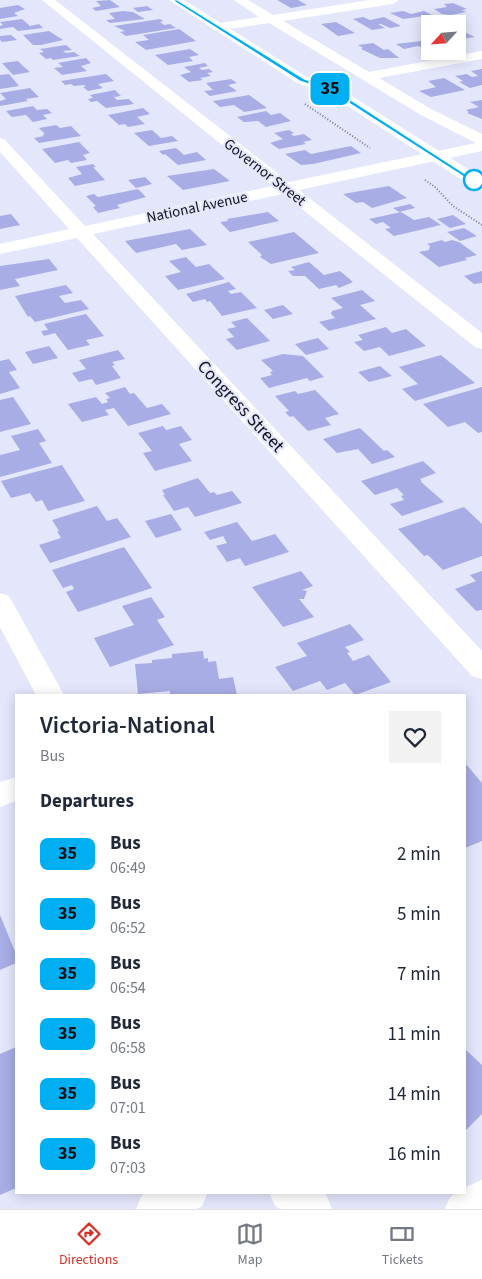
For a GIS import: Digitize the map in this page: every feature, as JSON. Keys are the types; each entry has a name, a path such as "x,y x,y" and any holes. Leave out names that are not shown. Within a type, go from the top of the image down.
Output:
{"main road":[{"path":"175,0 216,28 302,80 334,91 482,185"},
{"path":"224,14 256,34"},
{"path":"316,71 324,76 334,91"}],"street":[{"name":"Governor Street","path":"48,0 482,342"},
{"path":"240,0 426,112 482,140"},
{"path":"216,28 393,0"},
{"path":"367,76 482,55"},
{"name":"Congress Street","path":"0,143 482,668"},
{"name":"National Avenue","path":"0,249 482,146"},
{"path":"0,602 49,694"},
{"path":"0,796 15,789"},
{"path":"156,1209 184,1194"},
{"path":"293,1194 308,1202 312,1209"},
{"path":"465,1209 482,1200"}],"path":[{"path":"304,104 375,151 381,158 420,177 435,187 453,206 482,225"}],"building":[{"path":"110,0 120,7 96,11 92,8 101,6 96,1"},
{"path":"277,0 298,0 307,5 291,8"},
{"path":"453,3 467,9 462,10 466,12 451,15 442,14 434,9 447,7 444,4"},
{"path":"18,5 25,9 14,13 18,16 0,19 0,8"},
{"path":"147,6 153,10 138,12 133,8"},
{"path":"403,11 411,14 424,11 432,15 421,15 403,19 390,13"},
{"path":"133,12 145,19 110,23 106,20 115,19 109,13"},
{"path":"363,17 370,20 384,17 401,26 390,28 378,24 385,28 372,30 353,19"},
{"path":"22,19 30,26 39,24 43,28 18,31 13,27 0,29 0,26 3,25 0,22"},
{"path":"160,19 163,21 160,22 164,25 170,24 176,28 126,36 120,32 125,31 114,26"},
{"path":"336,22 355,33 338,36 321,24"},
{"path":"179,29 196,41 146,50 135,42 149,40 143,35"},
{"path":"49,31 63,40 33,45 23,35"},
{"path":"466,33 475,37 466,38"},
{"path":"11,35 17,40 2,42 0,40 0,36"},
{"path":"421,41 421,47 418,46 404,49 396,44"},
{"path":"373,43 384,50 388,49 399,58 380,58 361,49 363,48 358,45"},
{"path":"66,45 72,50 63,51 66,53 74,52 80,56 53,60 51,58 46,59 39,53 44,52 40,49"},
{"path":"190,49 199,55 189,57 193,61 168,65 155,55"},
{"path":"86,58 91,63 81,66 87,71 62,75 54,68 63,67 58,63"},
{"path":"18,61 30,72 13,75 2,63"},
{"path":"205,63 208,66 199,68 202,70 209,69 213,72 207,73 211,76 200,78 203,80 189,82 180,75 191,72 184,67"},
{"path":"482,69 482,85 470,88 459,82 463,81 455,76 467,74 472,77 478,76 471,71"},
{"path":"9,74 19,86 0,89 0,75"},
{"path":"106,74 114,81 98,84 103,88 88,91 83,87 86,86 84,85 65,85 61,81"},
{"path":"444,78 465,90 431,97 419,91 436,87 428,81"},
{"path":"231,79 237,83 228,85 237,91 210,96 204,91 213,90 206,83"},
{"path":"30,88 39,97 0,106 0,101 6,99 0,93"},
{"path":"115,90 121,96 114,97 117,100 129,99 134,104 106,108 97,101 91,102 88,99 93,98 90,95"},
{"path":"249,95 267,108 244,112 234,105 220,107 213,101"},
{"path":"482,100 482,119 467,113 469,112 466,110 479,107 470,102"},
{"path":"33,106 37,110 47,109 52,113 43,115 47,119 33,122 26,115 12,117 6,111"},
{"path":"143,108 150,114 137,117 145,124 128,127 125,124 119,125 108,115"},
{"path":"266,111 271,115 280,113 291,121 266,127 258,121 244,122 237,117"},
{"path":"56,125 60,128 71,126 81,136 39,143 34,138 44,136 42,135 45,134 39,128"},
{"path":"152,130 161,138 172,136 178,141 149,146 134,133"},
{"path":"289,130 294,133 291,134 294,136 304,134 312,140 303,142 306,144 279,149 270,143 283,139 274,133"},
{"path":"79,142 90,153 83,155 87,160 71,163 68,160 55,163 42,149"},
{"path":"351,146 361,153 313,164 301,165 285,154 305,150 311,154"},
{"path":"176,148 184,155 197,152 206,160 178,165 159,151"},
{"path":"93,164 96,167 93,167 105,180 75,186 68,178 82,174 76,167"},
{"path":"214,169 230,181 183,190 167,176"},
{"path":"145,177 152,184 136,188 128,180"},
{"path":"389,186 407,198 372,208 363,202 356,203 343,194"},
{"path":"138,189 146,197 117,205 120,208 98,213 93,207 96,206 86,196 94,194 98,197"},
{"path":"410,204 415,208 399,212 393,208"},
{"path":"268,212 279,221 230,232 220,222 228,221 227,219"},
{"path":"401,212 414,220 429,217 441,225 394,236 385,229 391,228 383,222 376,224 369,219"},
{"path":"11,214 20,225 0,229 0,216"},
{"path":"453,215 466,224 450,228 437,219"},
{"path":"464,228 477,236 460,241 447,232"},
{"path":"190,229 207,245 182,250 176,244 136,253 125,241"},
{"path":"294,232 319,253 271,264 260,257 262,255 248,242"},
{"path":"442,240 445,242 452,240 459,242 477,255 465,258 467,260 439,267 419,252 429,250 430,246 427,244"},
{"path":"186,257 196,267 209,264 225,279 178,290 165,276 181,272 169,261"},
{"path":"49,259 58,270 15,279 20,286 0,290 0,266"},
{"path":"309,262 324,275 340,271 353,282 339,288 336,285 319,289 305,276 293,276 288,271 295,270 291,267"},
{"path":"482,271 482,283 474,284 464,276"},
{"path":"229,282 236,289 228,291 231,294 241,292 257,308 222,316 210,301 207,302 205,299 193,302 186,294"},
{"path":"66,285 73,293 59,296 65,303 81,300 89,309 35,322 30,316 28,317 15,296"},
{"path":"362,290 375,301 360,305 376,319 329,331 319,322 335,318 331,314 332,311 343,308 331,298"},
{"path":"283,305 293,314 273,319 264,310"},
{"path":"86,314 104,336 86,340 90,345 68,350 55,333 44,336 41,331 48,330 44,324"},
{"path":"247,318 270,341 237,350 226,339 234,337 227,329 236,327 231,322"},
{"path":"386,327 392,333 406,329 426,346 389,356 380,347 364,351 354,342 363,340 358,335"},
{"path":"318,338 329,349 306,355 295,344"},
{"path":"49,346 58,358 33,364 25,352"},
{"path":"118,350 125,359 112,362 115,365 112,366 121,378 96,385 92,379 79,382 72,373 86,369 79,360"},
{"path":"283,354 303,356 324,377 310,381 307,378 269,388 260,378 272,375 270,372 273,371 261,360"},
{"path":"441,355 475,383 415,401 402,389 418,384 399,367"},
{"path":"9,359 17,370 9,372 20,388 0,394 0,361"},
{"path":"380,366 392,376 369,382 358,372"},
{"path":"125,387 130,394 134,393 147,408 162,404 171,414 128,426 114,408 105,410 109,415 82,422 68,404 96,397 102,404 108,402 106,399 110,398 105,393"},
{"path":"482,387 482,432 478,433 465,422 448,427 423,404"},
{"path":"315,390 339,414 325,418 331,425 308,431 293,416 290,417 285,412 289,411 275,396 295,391 298,394"},
{"path":"13,397 31,424 0,432 0,400"},
{"path":"163,426 166,430 181,426 192,440 179,444 192,461 155,471 143,453 152,451 138,433"},
{"path":"360,428 384,451 387,450 395,457 372,464 358,449 337,453 323,439"},
{"path":"38,429 46,441 39,443 52,463 0,477 0,455 20,450 11,436"},
{"path":"423,461 436,473 420,479 422,481 420,481 444,502 402,516 390,504 404,500 401,496 404,495 397,488 375,495 361,481"},
{"path":"62,465 85,501 48,511 42,500 36,502 30,493 11,498 1,481"},
{"path":"198,478 210,493 214,492 217,495 232,491 242,503 195,517 188,507 174,511 163,495 165,495 162,490"},
{"path":"97,506 107,521 117,518 131,537 50,563 39,545 61,538 52,520"},
{"path":"464,507 482,524 482,556 443,570 428,555 424,556 398,529"},
{"path":"171,514 182,530 156,538 145,521"},
{"path":"237,522 252,541 275,534 289,552 245,566 240,558 227,562 216,546 227,543 223,536 210,540 204,532"},
{"path":"124,547 152,588 78,612 66,592 74,589 72,585 63,588 52,570"},
{"path":"301,571 313,586 302,590 307,591 304,599 299,599 314,617 283,627 252,587"},
{"path":"482,571 482,610 476,611 455,589 476,581 470,575"},
{"path":"151,597 165,617 157,620 174,645 110,667 94,638 134,625 122,606"},
{"path":"350,624 364,640 345,647 350,652 347,653 353,661 369,655 391,682 358,694 354,694 345,683 327,690 320,681 293,691 275,667 307,656 297,643"},
{"path":"203,651 204,659 208,658 208,662 216,661 219,679 233,677 237,694 170,694 170,691 138,694 135,664 152,663 152,660 172,658 172,654"},
{"path":"466,764 482,783 482,841 466,848"},
{"path":"0,915 15,952 15,963 0,970"},
{"path":"15,1047 15,1188 0,1195 0,1054"},
{"path":"466,1050 482,1065 482,1114 466,1130"}],"bus line":[{"name":"35","path":"175,0 216,28 302,80 334,91 482,185"}]}
